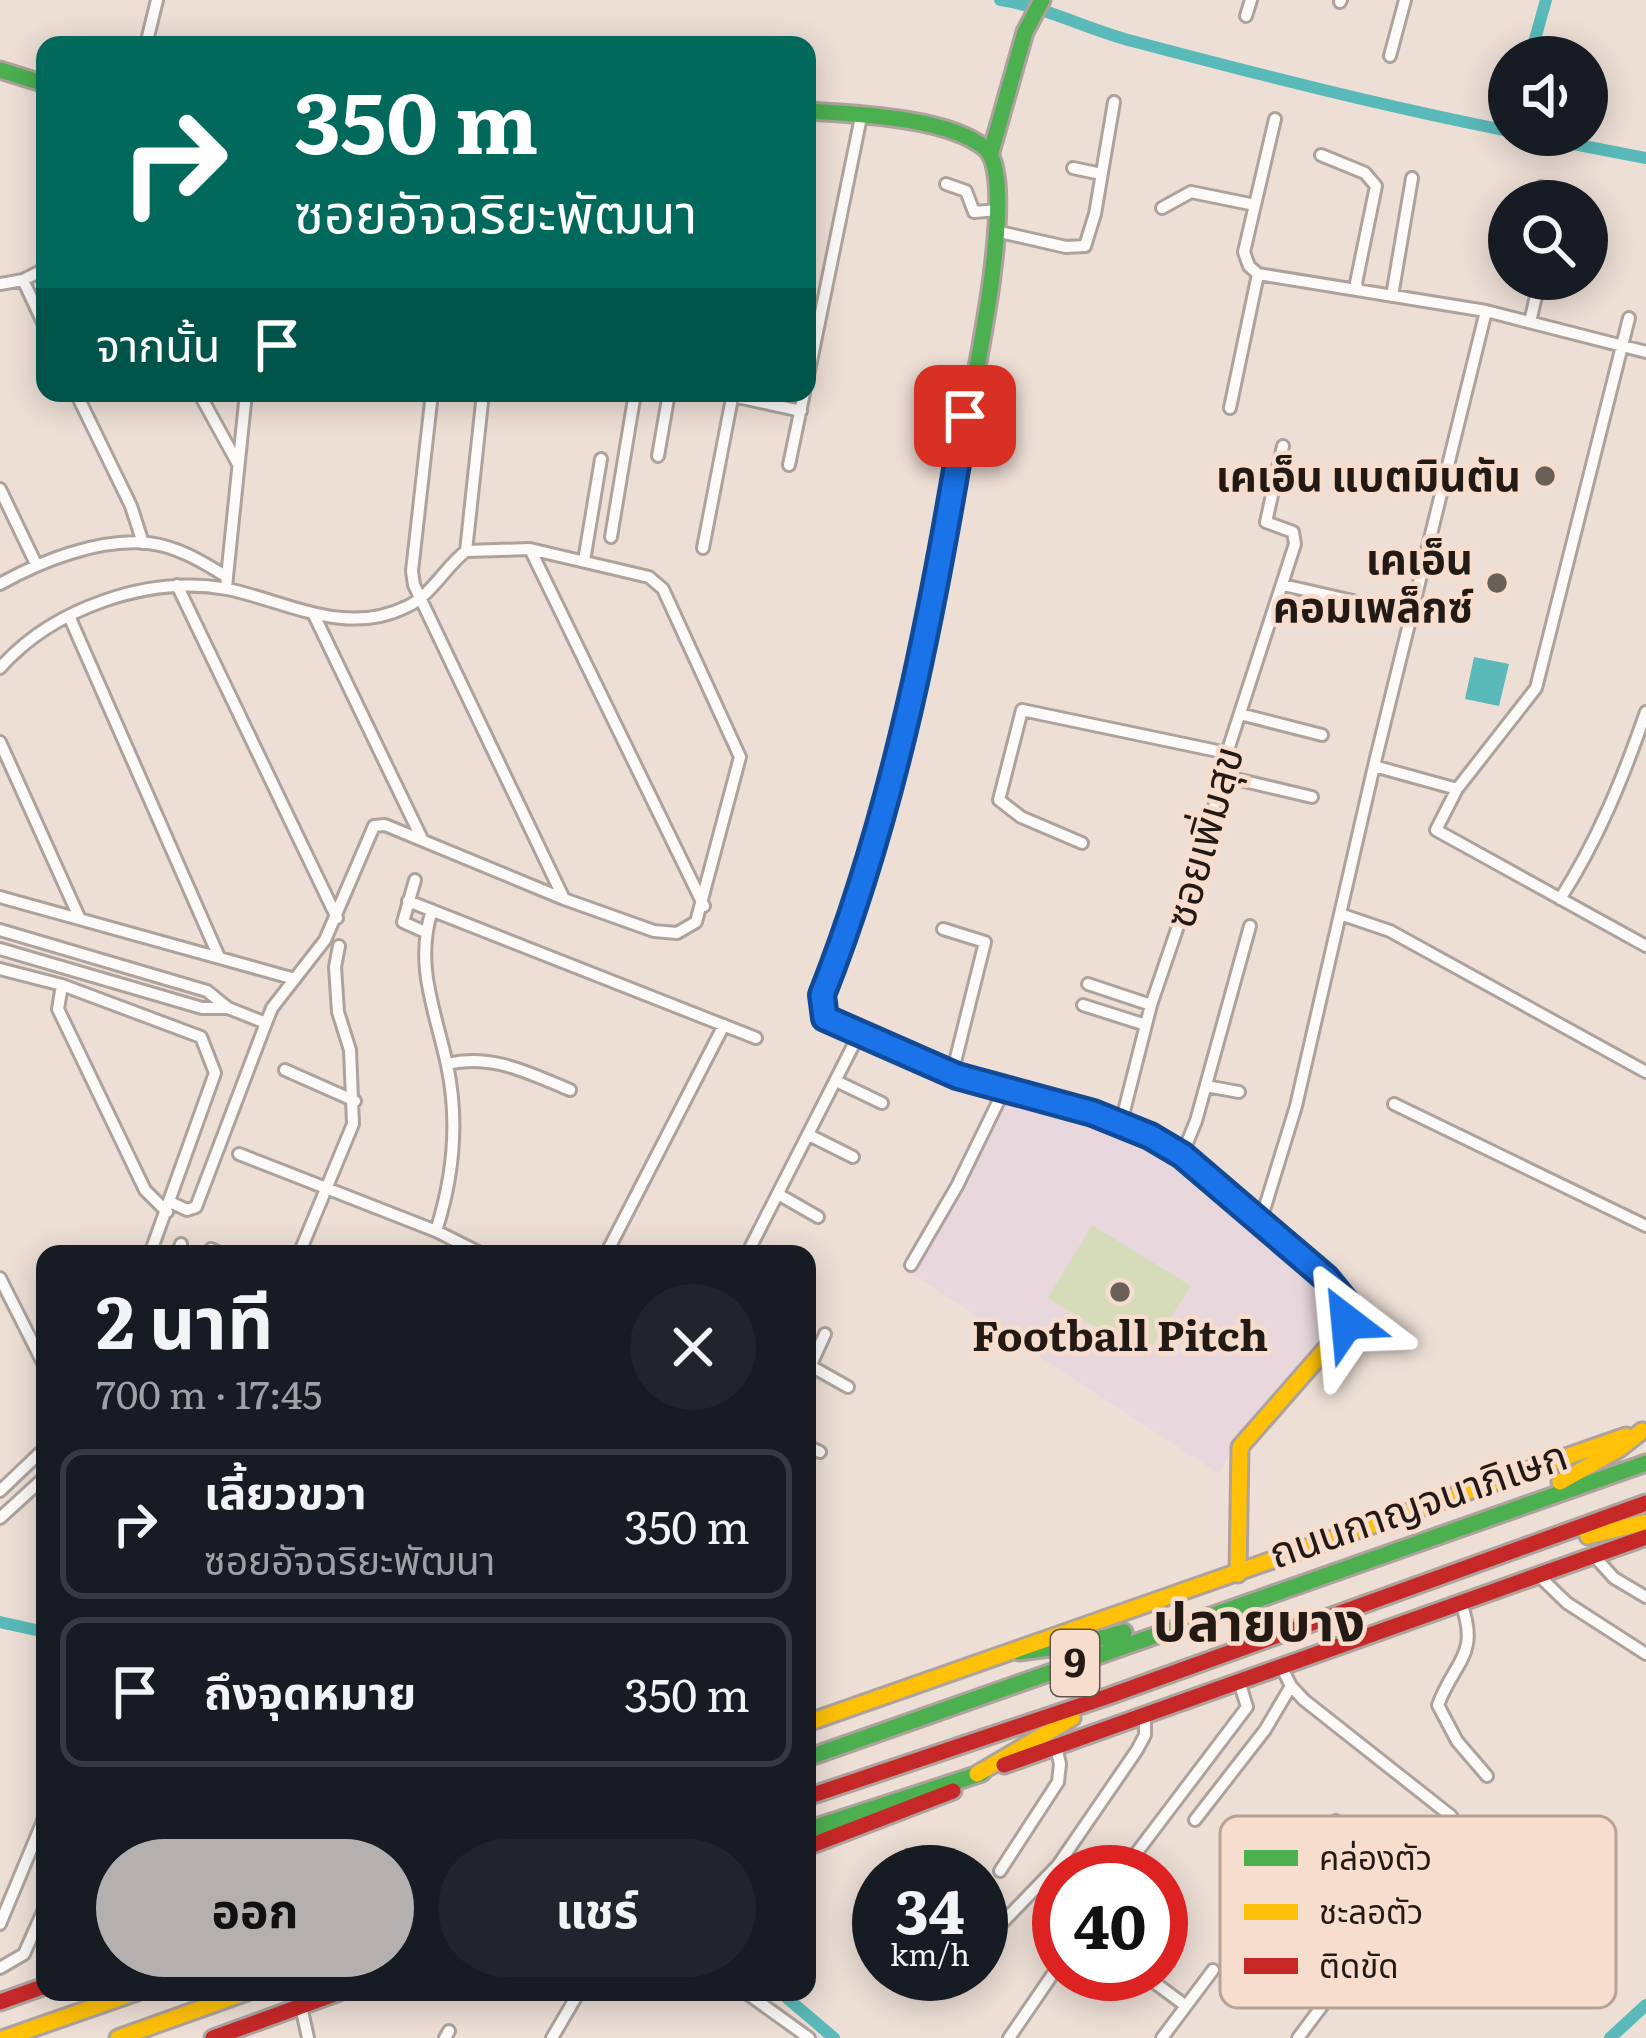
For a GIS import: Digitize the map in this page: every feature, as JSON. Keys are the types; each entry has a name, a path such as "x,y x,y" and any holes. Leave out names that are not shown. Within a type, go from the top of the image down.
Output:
{"main road":[{"path":"1042,0 1025,32 992,152 1000,232 924,638 900,743 822,995 825,1018 858,1036 952,1074 1121,1123 1182,1155 1343,1296 1349,1316 1344,1328 1240,1448 1238,1574"},
{"path":"0,70 36,82"},
{"path":"816,112 954,132 992,152"},
{"path":"816,1720 1644,1430"},
{"path":"1507,1511 1644,1430"},
{"name":"ถนนกาญจนาภิเษก","path":"816,1755 1646,1463"},
{"name":"ถนนกาญจนาภิเษก","path":"816,1794 1109,1696 1646,1503"},
{"path":"1546,1540 1646,1522"},
{"path":"816,1827 1646,1537"},
{"path":"1018,1652 1081,1644 1169,1620 1212,1614"},
{"path":"816,1844 927,1804 1109,1696"},
{"path":"0,2002 36,1989"},
{"path":"5,2038 111,2001"},
{"path":"118,2038 222,2001"},
{"path":"220,2037 315,2001"}],"street":[{"path":"148,36 157,0"},
{"path":"1246,16 1251,0"},
{"path":"1390,56 1405,0"},
{"path":"1000,232 1066,247 1085,246 1114,102"},
{"path":"816,337 861,117"},
{"path":"1275,119 1244,252 1258,274 1486,311 1646,352"},
{"path":"1321,154 1365,173 1376,186 1358,290"},
{"path":"1073,168 1101,174"},
{"path":"1392,296 1412,178"},
{"path":"946,184 966,191 974,212 999,210"},
{"path":"1162,208 1191,192 1255,205"},
{"path":"0,284 36,274"},
{"path":"1230,408 1258,274"},
{"path":"23,280 36,308"},
{"path":"1530,322 1535,300"},
{"path":"1260,1223 1297,1106 1373,766 1486,311"},
{"path":"1629,318 1536,688 1457,789 1436,830 1646,946"},
{"path":"80,402 131,506 143,543"},
{"path":"204,402 239,466"},
{"path":"227,583 244,402"},
{"path":"431,402 412,571 420,599 564,899"},
{"path":"0,584 36,564 143,543 201,560 227,583 314,615 370,617 405,608 420,599 466,551 482,402"},
{"path":"611,538 634,402"},
{"path":"658,456 667,402"},
{"path":"703,548 731,402"},
{"path":"765,402 801,411"},
{"path":"789,465 803,402"},
{"name":"ซอยเพิ่มสุข","path":"1121,1123 1151,1005 1203,853 1227,752 1293,553 1293,532 1266,522 1282,446"},
{"path":"584,561 601,459"},
{"path":"0,489 36,564"},
{"path":"62,985 58,1009 145,1190 169,1207 187,1210 196,1207 266,1023 337,918 374,826 385,825 564,899 664,933 685,930 696,922 739,767 737,746 656,581 530,549 466,551"},
{"path":"530,549 704,906"},
{"path":"0,668 69,616 118,596 227,583"},
{"path":"1283,585 1353,601"},
{"path":"177,586 337,918"},
{"path":"314,615 423,840"},
{"path":"69,616 219,957"},
{"path":"1082,844 1022,817 999,800 1022,710 1227,752"},
{"path":"1560,898 1599,832 1646,712"},
{"path":"1240,714 1322,736"},
{"path":"0,742 79,917"},
{"path":"1373,766 1457,789"},
{"path":"1223,776 1312,797"},
{"path":"416,880 403,922 425,932"},
{"path":"0,897 295,979"},
{"path":"408,902 756,1038"},
{"path":"431,910 425,932 425,986 451,1063 453,1147 449,1192 436,1232"},
{"path":"1340,914 1390,931 1646,1072"},
{"path":"1182,1155 1250,926"},
{"path":"943,929 985,942 952,1074"},
{"path":"0,930 207,991 227,1008 266,1023"},
{"path":"302,1245 353,1124 350,1050 338,1012 338,946"},
{"path":"56,965 60,948"},
{"path":"0,949 202,1008 227,1008"},
{"path":"0,969 62,985 201,1037 215,1073 154,1245"},
{"path":"1088,984 1151,1005"},
{"path":"1083,1005 1146,1025"},
{"path":"611,1245 724,1025"},
{"path":"752,1245 858,1036"},
{"path":"451,1063 471,1059 512,1066 570,1090"},
{"path":"285,1070 355,1102"},
{"path":"836,1081 882,1102"},
{"path":"1206,1086 1239,1092"},
{"path":"910,1264 958,1186 1005,1088"},
{"path":"1394,1104 1646,1226"},
{"path":"809,1135 853,1157"},
{"path":"239,1154 463,1245"},
{"path":"778,1194 818,1216"},
{"path":"0,1278 36,1349"},
{"path":"816,1351 825,1334"},
{"path":"816,1371 848,1387"},
{"path":"816,1450 820,1452"},
{"path":"0,1491 36,1457"},
{"path":"0,1519 36,1486"},
{"path":"1594,1556 1614,1578 1646,1597"},
{"path":"1538,1575 1567,1603 1646,1654"},
{"path":"1461,1603 1469,1628 1467,1653 1438,1705 1457,1741 1487,1776"},
{"path":"1282,1666 1291,1686 1322,1716 1450,1816"},
{"path":"1142,1845 1246,1707 1239,1681"},
{"path":"1195,1820 1265,1730 1291,1686"},
{"path":"1008,1917 1058,1865 1137,1750 1145,1735 1145,1715"},
{"path":"1008,1859 1058,1782 1056,1747"},
{"path":"0,1924 36,1838"},
{"path":"0,1968 20,1958 36,1929"},
{"path":"28,1948 36,1947"},
{"path":"1162,2038 1213,1970"},
{"path":"552,2038 574,2001"},
{"path":"758,2001 809,2038"},
{"path":"1009,2038 1034,2001"},
{"path":"1179,2001 1186,2006"},
{"path":"301,2006 308,2038"},
{"path":"1298,2038 1321,2008"}],"shaded area":[{"path":"1002,1099 1121,1131 1203,1183 1340,1308 1340,1321 1242,1436 1218,1473 909,1272"}],"green space":[{"name":"Football Pitch","path":"1092,1225 1191,1286 1145,1357 1048,1298"}],"water":[{"path":"1474,657 1509,664 1499,706 1465,699"}],"waterway":[{"path":"1000,0 1132,41 1488,126"},
{"path":"1536,36 1546,0"},
{"path":"1608,151 1646,158"},
{"path":"0,1622 36,1630"},
{"path":"791,2001 834,2038"},
{"path":"1610,2038 1646,2005"}],"traffic: fast":[{"path":"991,152 1025,32 1042,0"},
{"path":"0,70 36,81"},
{"path":"816,112 900,119 948,130 985,148 995,171 994,261 949,507"},
{"path":"816,1755 1646,1463"},
{"path":"1019,1652 1124,1632"},
{"path":"816,1827 982,1773"}],"traffic: slow":[{"path":"1113,1121 1182,1155 1343,1296 1349,1316 1344,1328 1240,1447 1238,1574"},
{"path":"1560,1482 1642,1431"},
{"path":"816,1720 1626,1436"},
{"path":"1588,1536 1646,1522"},
{"path":"977,1774 1072,1718"},
{"path":"5,2038 111,2001"},
{"path":"118,2038 222,2001"}],"traffic: jam":[{"path":"949,507 890,785 822,995 825,1018 957,1076 1113,1121"},
{"path":"816,1794 1109,1696 1646,1503"},
{"path":"1004,1765 1646,1537"},
{"path":"816,1844 953,1791"},
{"path":"0,2002 36,1989"},
{"path":"213,2038 315,2001"}],"place":[{"name":"เคเอ็น แบตมินตัน","path":"1545,476"},
{"name":"เคเอ็น คอมเพล็กซ์","path":"1497,583"},
{"name":"Football Pitch","path":"1120,1292"}],"district":[{"name":"ปลายบาง","path":"1259,1622"}],"route":[{"path":"965,416 899,748 822,995 825,1018 957,1076 1093,1113 1150,1136 1182,1155 1326,1278 1348,1305 1347,1322"}]}
